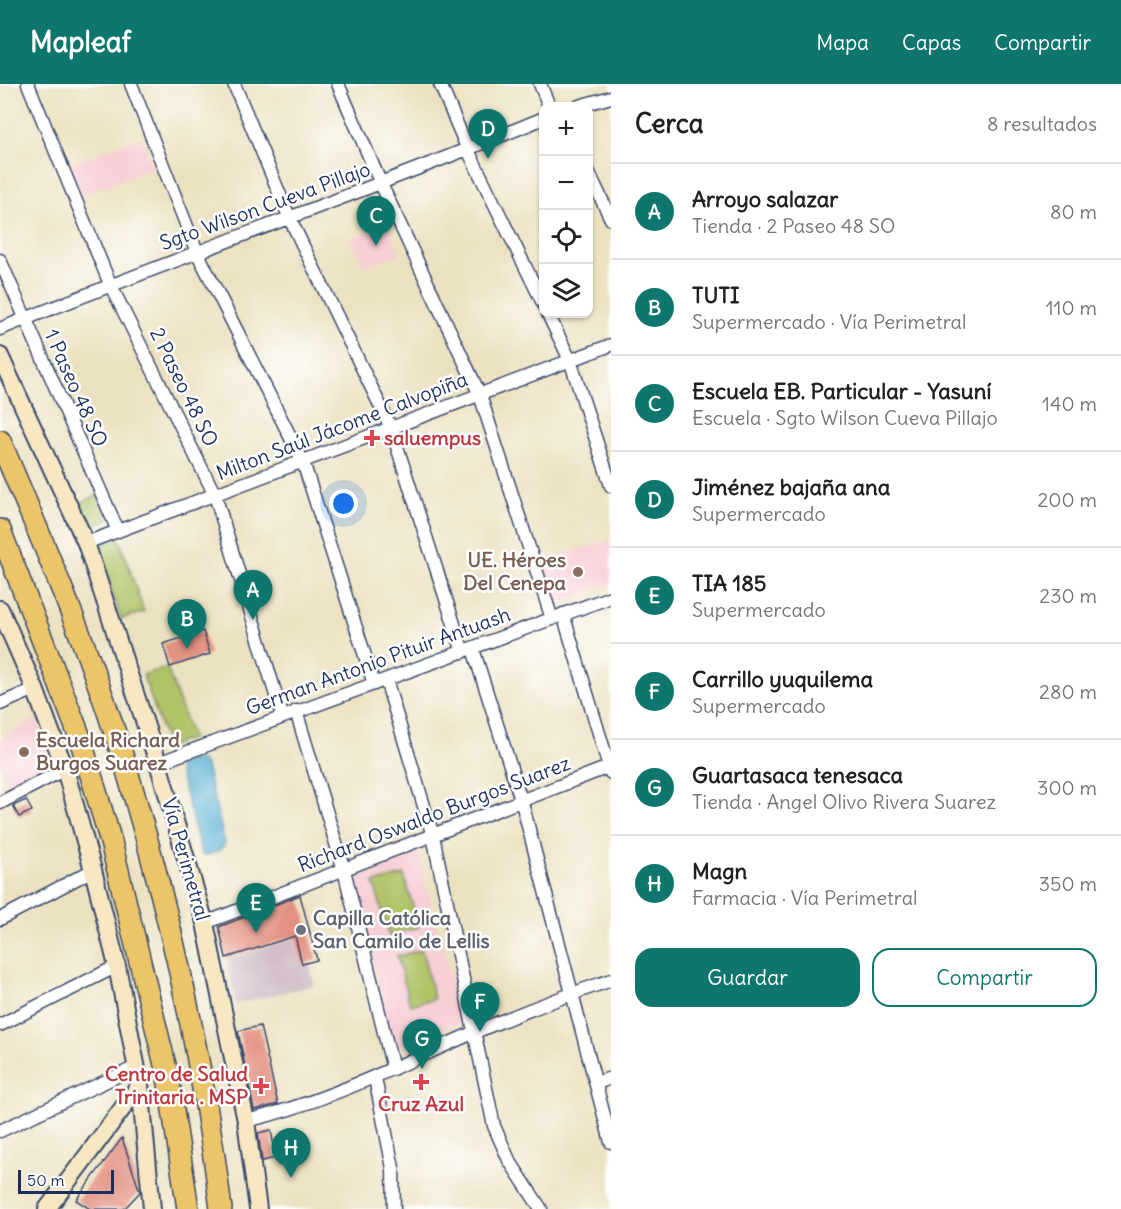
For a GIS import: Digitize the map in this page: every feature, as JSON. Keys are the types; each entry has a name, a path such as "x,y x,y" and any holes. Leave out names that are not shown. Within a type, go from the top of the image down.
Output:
{"highway":[{"name":"Vía Perimetral","path":"0,441 52,562 127,771 173,949 212,1128 222,1209"},
{"path":"0,530 79,735 111,842 168,1077 188,1209"}],"street":[{"name":"2 Paseo 48 SO","path":"28,84 110,284 215,495 282,715"},
{"path":"131,84 197,252 303,462 433,836 500,1144 541,1209"},
{"path":"234,84 290,219 391,428 522,803 570,995 611,1143"},
{"path":"338,84 381,184 480,395 610,768"},
{"path":"440,84 468,150 539,297"},
{"path":"540,84 547,102"},
{"path":"593,102 611,97"},
{"name":"Sgto Wilson Cueva Pillajo","path":"0,329 110,284 381,184 539,120"},
{"path":"593,181 611,219"},
{"name":"1 Paseo 48 SO","path":"0,260 118,531"},
{"path":"550,318 570,360 611,486"},
{"name":"Milton Saúl Jácome Calvopiña","path":"86,543 611,345"},
{"name":"Vía Perimetral","path":"0,356 86,543 158,763 205,923 246,1121 258,1209"},
{"name":"German Antonio Pituir Antuash","path":"158,763 282,715 468,651 611,597"},
{"path":"0,609 35,689 65,769 93,870 117,966 140,1085 152,1209"},
{"path":"0,704 35,689"},
{"path":"297,711 344,870 393,1069"},
{"name":"Richard Oswaldo Burgos Suarez","path":"205,923 610,768"},
{"path":"0,802 65,769"},
{"path":"0,919 93,870"},
{"path":"0,1025 117,966"},
{"path":"246,1121 291,1111 375,1078 475,1032 611,980"},
{"path":"0,1131 136,1067"},
{"path":"375,1078 393,1168 394,1209"},
{"path":"596,1083 611,1078"},
{"path":"48,1209 140,1085"}],"shaded area":[{"path":"141,137 153,168 81,195 69,164"},
{"path":"389,225 400,254 364,266 351,238"},
{"name":"UE. Héroes Del Cenepa","path":"611,540 611,584 556,605 541,561"},
{"name":"Escuela Richard Burgos Suarez","path":"37,718 52,766 8,786 0,766 0,739"},
{"path":"418,850 462,1023 393,1049 353,877"},
{"path":"294,938 301,964 309,962 315,985 236,1004 227,959"}],"green space":[{"path":"98,495 108,520 90,527 80,503"},
{"path":"119,538 144,612 121,619 97,546"},
{"path":"167,667 192,738 168,747 143,675"},
{"path":"404,875 419,927 389,936 374,883"},
{"path":"422,950 434,999 410,1005 397,956"}],"water":[{"path":"192,759 201,761 206,766 225,843 219,851 209,855 202,855 177,764"}],"building":[{"path":"203,631 210,654 170,667 163,644"},
{"path":"26,800 32,811 19,817 13,806"},
{"path":"300,895 317,960 302,964 295,936 226,958 219,927"},
{"name":"Centro de Salud Trinitaria . MSP","path":"260,1026 278,1104 254,1110 238,1031"},
{"path":"271,1130 276,1158 262,1161 258,1133"},
{"path":"122,1138 140,1192 124,1209 90,1209 76,1200"}],"place":[{"name":"Jiménez bajaña ana","path":"488,159"},
{"name":"Escuela EB. Particular - Yasuní","path":"376,246"},
{"name":"saluempus","path":"372,438"},
{"name":"UE. Héroes Del Cenepa","path":"578,572"},
{"name":"Arroyo salazar","path":"253,620"},
{"name":"TUTI","path":"187,649"},
{"name":"Escuela Richard Burgos Suarez","path":"24,752"},
{"name":"Capilla Católica San Camilo de Lellis","path":"301,930"},
{"name":"TIA 185","path":"256,933"},
{"name":"Carrillo yuquilema","path":"480,1032"},
{"name":"Guartasaca tenesaca","path":"422,1069"},
{"name":"Cruz Azul","path":"421,1082"},
{"name":"Centro de Salud Trinitaria . MSP","path":"261,1086"},
{"name":"Magn","path":"291,1178"}]}
